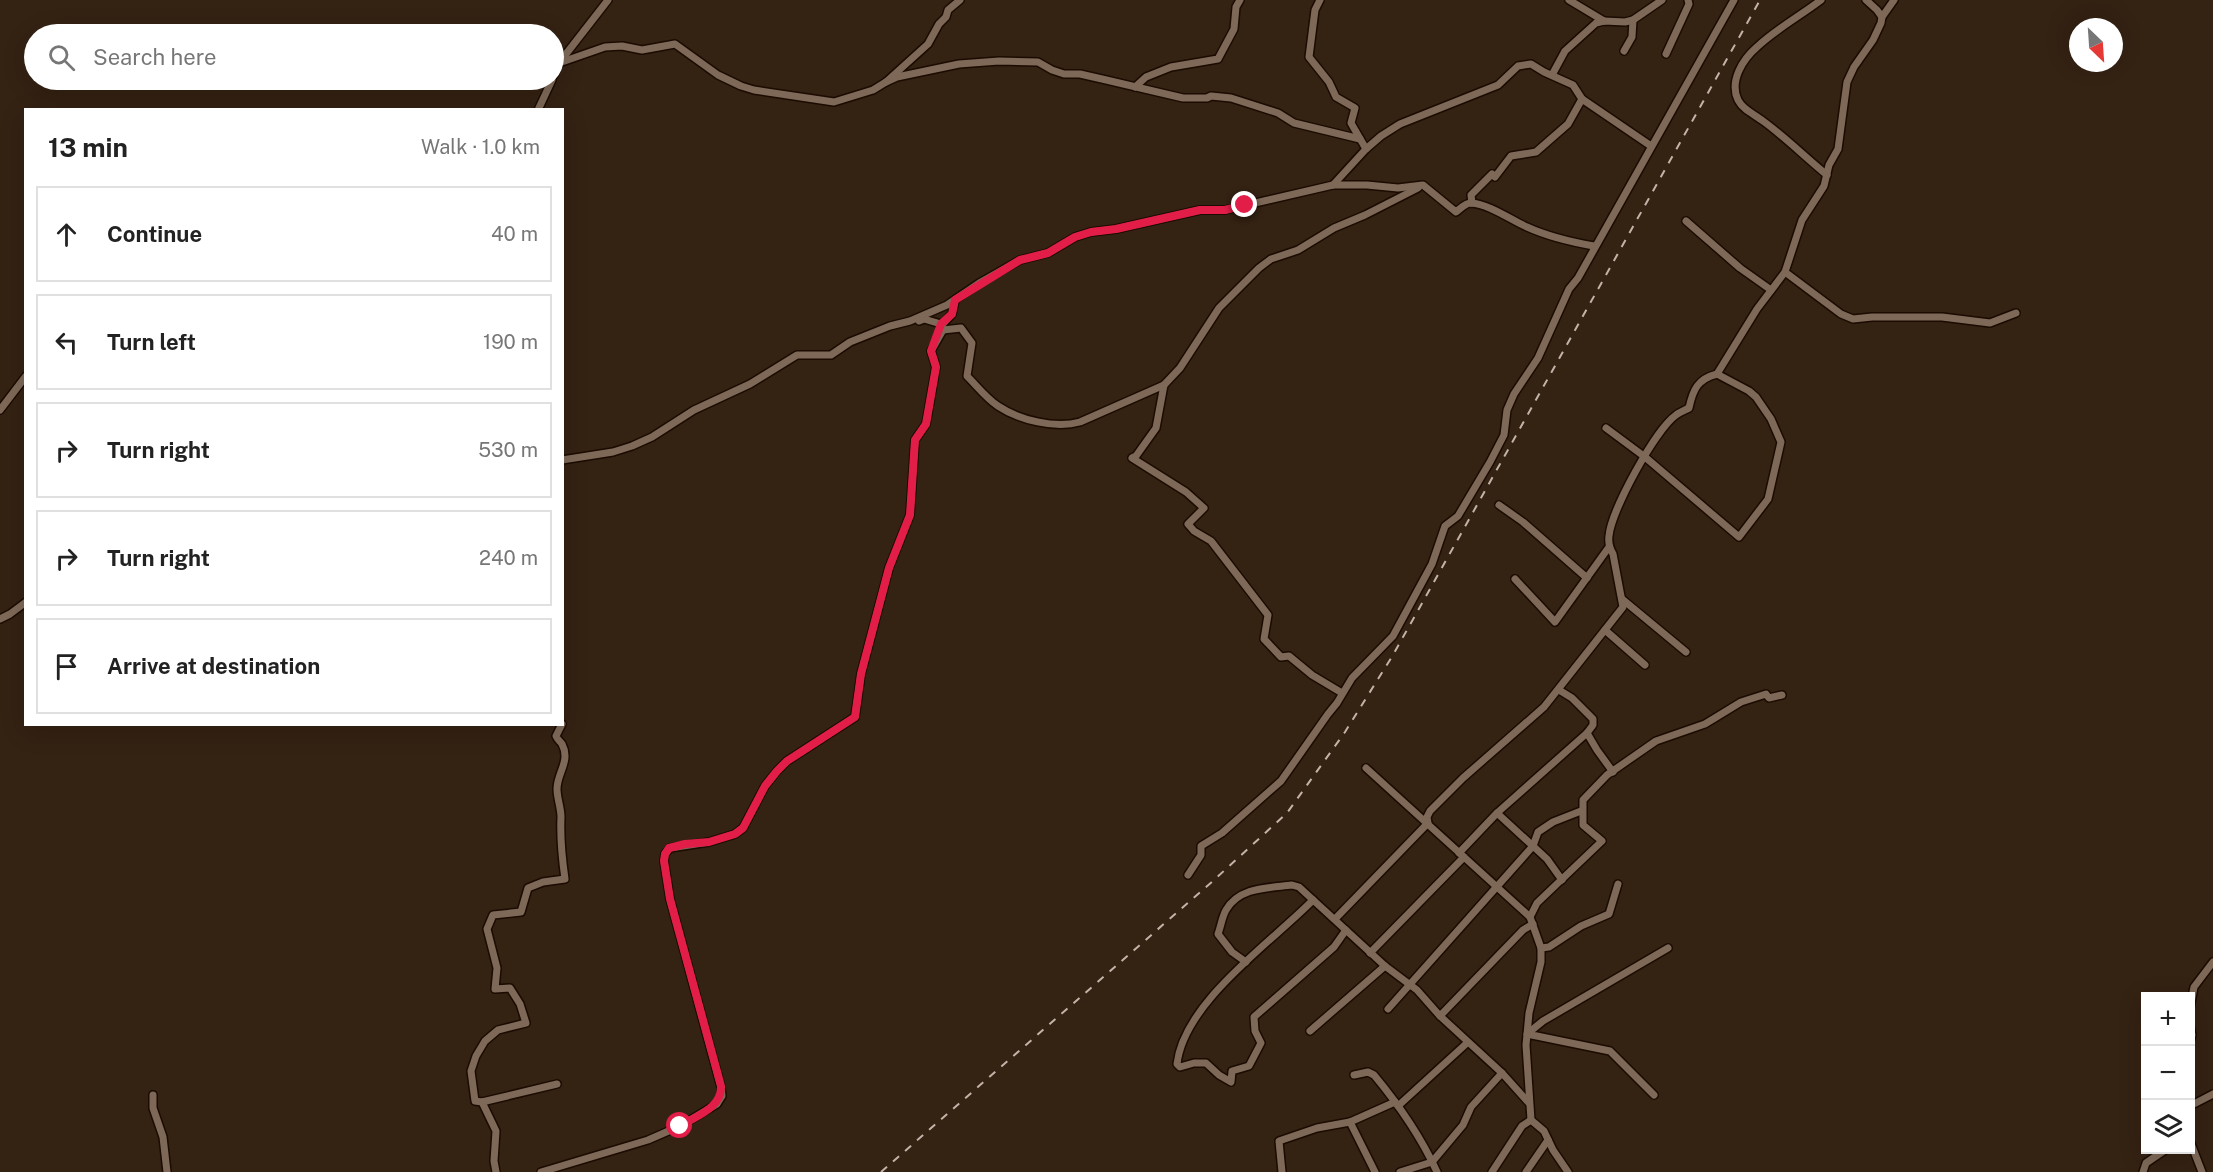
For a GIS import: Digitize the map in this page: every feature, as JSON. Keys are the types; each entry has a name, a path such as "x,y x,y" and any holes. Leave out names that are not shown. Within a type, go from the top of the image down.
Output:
{"street":[{"path":"564,57 608,0"},
{"path":"886,82 928,44 939,24 946,17 948,10 960,0"},
{"path":"1135,87 1146,77 1172,67 1218,59 1234,29 1236,7 1240,0"},
{"path":"1320,0 1315,10 1309,57 1329,82 1336,97 1355,108 1352,123 1366,149"},
{"path":"1569,0 1604,21"},
{"path":"1649,8 1653,0"},
{"path":"1552,75 1565,51 1596,23 1633,20 1662,0"},
{"path":"1666,54 1689,4 1688,0"},
{"path":"1188,875 1201,855 1201,846 1222,833 1281,781 1337,703 1352,678 1393,636 1432,564 1445,526 1458,516 1504,435 1507,410 1514,394 1538,358 1569,289 1578,278 1734,0"},
{"path":"1821,0 1758,46 1745,59 1740,68 1735,90 1738,101 1744,108 1763,121 1827,175"},
{"path":"1866,0 1882,17"},
{"path":"1428,823 1427,817 1430,811 1560,690 1623,607 1609,547 1612,523 1645,457 1669,422 1675,415 1689,408 1692,394 1703,378 1717,374 1785,272 1802,220 1824,186 1829,165 1838,149 1847,82 1864,51 1873,40 1882,17 1894,0"},
{"path":"1624,51 1632,37 1633,20"},
{"path":"564,61 605,47 622,46 642,50 675,44 718,75 754,90 834,102 873,90 897,77 959,64 1038,62 1064,74 1080,74 1192,99 1211,96 1231,98 1278,113 1294,123 1360,139"},
{"path":"1333,185 1366,149 1400,124 1498,85 1518,66 1531,64 1573,85 1582,99 1651,146"},
{"path":"539,108 547,90"},
{"path":"1472,203 1471,195 1492,174 1495,177 1511,156 1536,152 1568,124 1582,99"},
{"path":"910,321 941,309 1020,260 1048,253 1075,237 1200,210 1225,210 1333,185 1398,188 1423,185 1456,213 1465,204 1472,203 1502,213 1525,226 1558,239 1594,246"},
{"path":"564,460 613,452 632,446 652,437 694,410 750,384 797,355 831,355 850,342 890,326 924,319 942,327 961,328 972,343 967,376 990,400 1006,411 1041,422 1069,425 1080,422 1164,385 1180,368 1219,308 1259,268 1271,260 1298,250 1334,228 1423,185"},
{"path":"1686,221 1740,268 1771,290"},
{"path":"1785,272 1841,314 1853,319 1872,316 1942,317 1990,323 2016,314"},
{"path":"541,1172 648,1140 680,1126 717,1104 722,1096 670,899 665,854 669,848 709,842 735,834 743,828 765,786 782,766 812,747 829,732 855,717 861,674 889,568 910,515 915,440 926,424 936,367 931,351 942,327 952,314 955,300"},
{"path":"1606,428 1645,457 1739,537 1768,499 1780,442 1771,419 1756,397 1717,374"},
{"path":"0,410 24,379"},
{"path":"1164,385 1156,428 1132,458 1186,492 1204,508 1188,524 1194,531 1211,541 1268,615 1264,639 1281,657 1289,656 1312,675 1342,693"},
{"path":"1499,505 1523,522 1587,578"},
{"path":"1515,579 1555,622 1609,547"},
{"path":"1622,598 1686,652"},
{"path":"0,619 24,604"},
{"path":"1605,630 1645,665"},
{"path":"1370,953 1462,855 1497,813 1587,733 1593,725 1593,719 1572,698 1560,690"},
{"path":"1440,1016 1532,921 1537,903 1602,841 1582,825 1581,811 1583,800 1598,783 1656,741 1705,724 1741,702 1766,694 1768,698 1782,695"},
{"path":"557,1084 482,1102 475,1101 471,1071 476,1056 485,1041 498,1030 526,1023 520,1004 510,988 495,989 497,968 488,929 493,915 521,912 528,888 543,882 565,879 557,790 565,761 561,744 556,736 561,726"},
{"path":"1587,733 1613,772"},
{"path":"1366,768 1532,921 1541,948 1541,962 1529,1013 1527,1034 1531,1120 1544,1131 1568,1172"},
{"path":"1388,1009 1533,846 1538,832 1553,822 1581,811"},
{"path":"1497,813 1547,859 1562,880"},
{"path":"1335,919 1428,823"},
{"path":"1541,948 1549,947 1581,926 1610,914 1618,884"},
{"path":"1246,962 1232,952 1218,934 1225,911 1238,896 1247,891 1292,885 1299,887 1384,966 1409,984 1467,1042 1502,1073 1530,1104"},
{"path":"1313,900 1220,987 1197,1014 1177,1061 1180,1067 1194,1063 1206,1063 1219,1075 1232,1082 1232,1071 1249,1066 1261,1043 1255,1031 1254,1017 1334,947 1346,930"},
{"path":"1527,1034 1543,1021 1668,948"},
{"path":"2193,992 2194,987 2213,962"},
{"path":"1310,1031 1384,966"},
{"path":"1527,1034 1610,1051 1654,1095"},
{"path":"1282,1172 1279,1141 1317,1128 1350,1122 1397,1104 1467,1042"},
{"path":"1354,1075 1368,1072 1374,1075 1397,1104 1427,1151 1437,1172"},
{"path":"1400,1172 1432,1162 1463,1125 1471,1107 1502,1073"},
{"path":"153,1095 153,1108 164,1137 167,1172"},
{"path":"2195,1104 2213,1095"},
{"path":"482,1102 496,1131 494,1161 496,1172"},
{"path":"1492,1172 1522,1126 1531,1120"},
{"path":"1350,1122 1375,1172"},
{"path":"1526,1172 1548,1140"},
{"path":"2195,1152 2202,1172"},
{"path":"2143,1172 2146,1163 2158,1154"}],"railway":[{"path":"881,1172 1214,880 1287,813 1345,732 1393,655 1760,0"}],"route":[{"path":"680,1126 717,1104 722,1096 670,899 665,854 669,848 709,842 735,834 743,828 765,786 787,761 812,747 829,732 855,717 858,711 861,674 889,568 910,515 915,440 926,424 936,367 931,351 941,324 955,308 955,300 1020,260 1048,253 1075,237 1200,210 1225,210 1245,205"}]}
